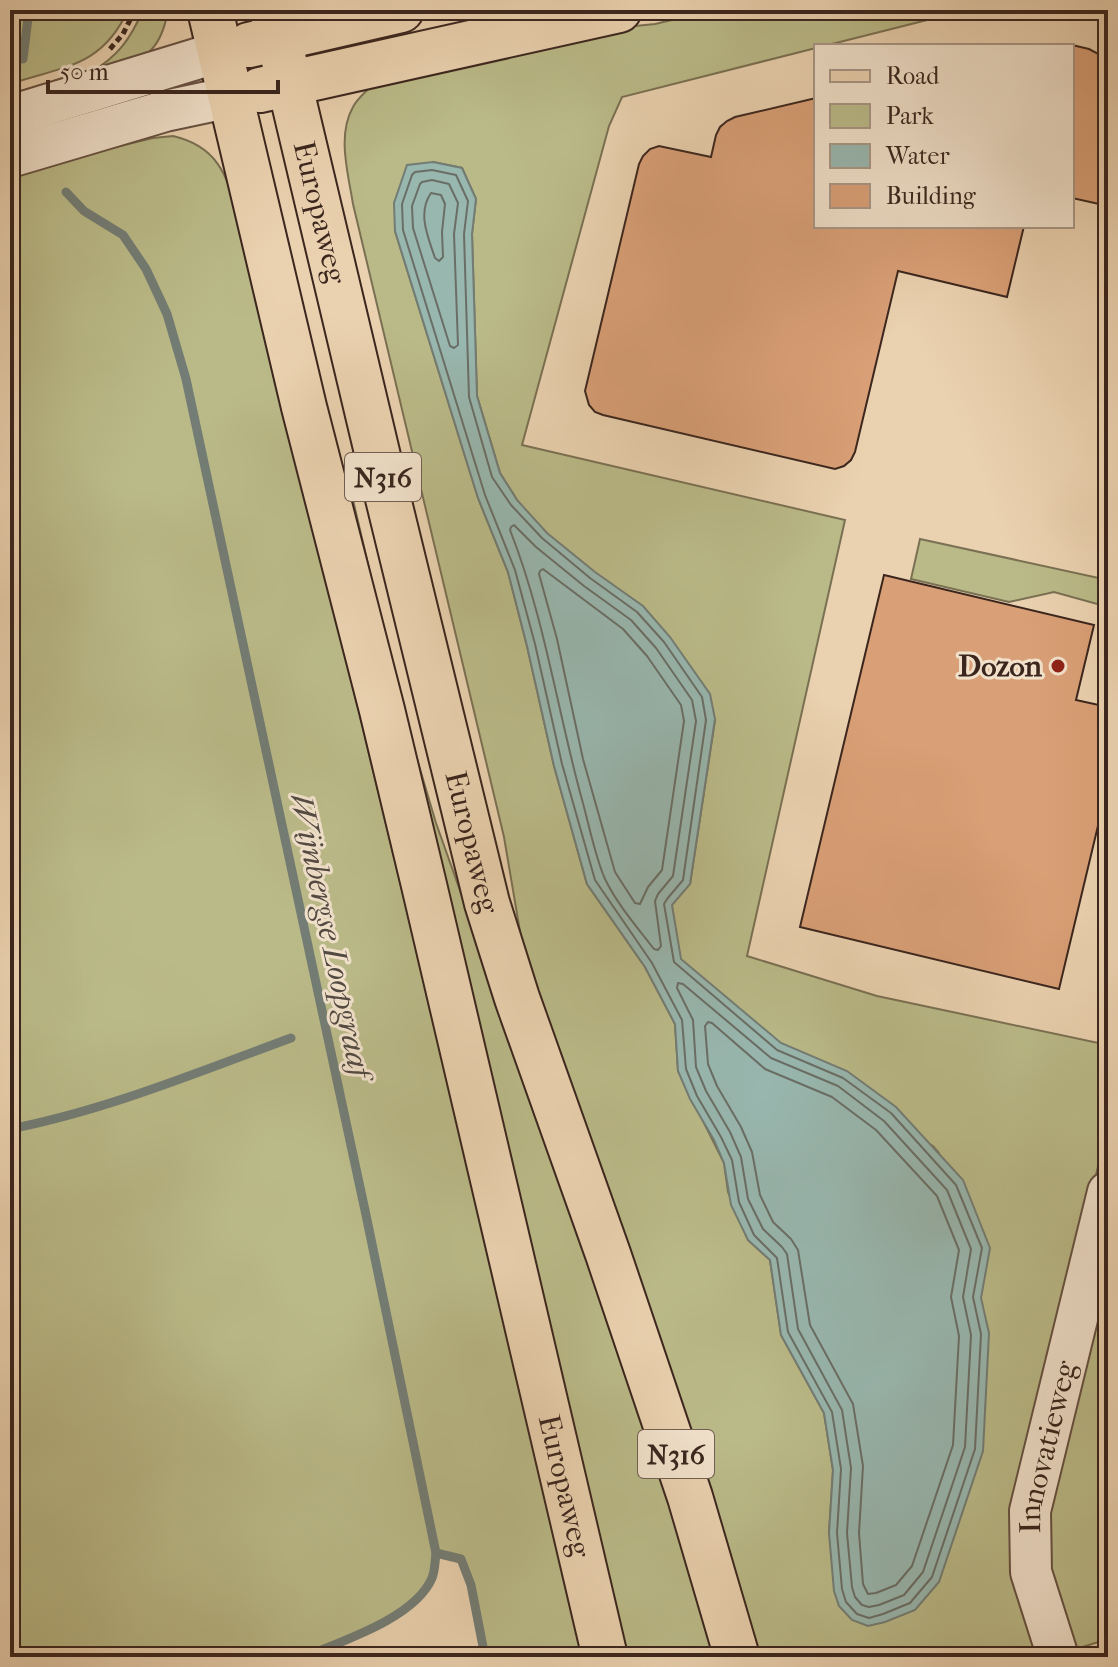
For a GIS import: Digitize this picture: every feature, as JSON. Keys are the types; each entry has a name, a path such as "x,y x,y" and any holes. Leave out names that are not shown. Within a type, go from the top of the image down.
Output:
{"main road":[{"name":"Europaweg","path":"210,10 304,407 417,855 605,1657"},
{"path":"219,52 275,24 401,10"},
{"path":"231,97 619,10"},
{"name":"Europaweg","path":"275,24 487,903 690,1497 737,1657"}],"street":[{"path":"12,103 219,52"},
{"path":"10,157 165,111 231,97"},
{"name":"Innovatieweg","path":"1058,1657 1031,1572 1030,1511 1108,1192"}],"path":[{"path":"12,103 16,10"}],"green space":[{"path":"10,10 128,10 118,29 93,54 64,68 10,84"},
{"path":"143,10 168,10 164,27 151,50 132,61 90,73 122,46"},
{"path":"714,10 967,10 832,44 814,44 814,49 622,97 609,126 522,445 845,520 747,956 877,996 1108,1045 1108,1124 1011,1536 1041,1657 755,1657 525,961 504,837 353,204 345,142 348,118 353,107 370,87 555,34 655,24","holes":["433,162 462,168 476,199 472,234 477,396 500,473 567,579 715,720 690,884 629,907 754,1055 933,1146 939,1153 829,1533 833,1470 824,1413 781,1335 770,1260 748,1240 728,1192 724,1163 678,1071 675,1024 645,967 587,884 554,766 508,572 478,498 395,231"]},
{"path":"173,136 204,149 214,159 228,183 243,229 586,1657 485,1657 471,1585 461,1559 436,1553 433,1577 419,1597 396,1615 354,1637 304,1657 10,1657 10,175 153,138"},
{"path":"353,500 401,705 436,823 501,1006 569,1183 721,1657 620,1657 345,502"},
{"path":"920,539 1108,580 1108,607 1054,592 1009,602 911,579"},
{"path":"1108,1262 1108,1639 1073,1650 1042,1541"}],"water":[{"path":"433,162 462,168 476,199 472,234 477,396 500,473 517,500 547,533 643,606 670,637 710,694 715,719 690,884 672,905 681,959 781,1043 847,1071 896,1107 963,1180 990,1248 981,1298 989,1333 983,1451 939,1582 915,1610 885,1622 868,1626 852,1620 839,1606 834,1591 829,1533 833,1470 824,1413 781,1335 770,1260 748,1240 731,1205 724,1163 678,1071 675,1024 645,967 587,884 554,766 508,572 478,498 395,231 394,203 407,165"}],"building":[{"path":"1074,45 1108,59 1108,206 1074,198"},
{"path":"814,98 814,228 1024,228 1007,297 898,271 855,452 844,466 835,469 603,415 589,405 585,391 643,156 659,146 711,157 720,127 735,117"},
{"path":"884,575 1094,625 1076,700 1108,707 1108,784 1059,989 800,927"}],"waterway":[{"name":"Wijnbergse Loopgraaf","path":"23,59 29,10"},
{"name":"Wijnbergse Loopgraaf","path":"66,192 84,211 123,235 146,269 167,314 186,379 436,1553 432,1578 410,1605 357,1636 304,1657"},
{"path":"10,1129 117,1101 291,1038"},
{"path":"436,1553 461,1559 471,1585 485,1657"}],"place":[{"name":"Dozon","path":"1058,666"}]}
